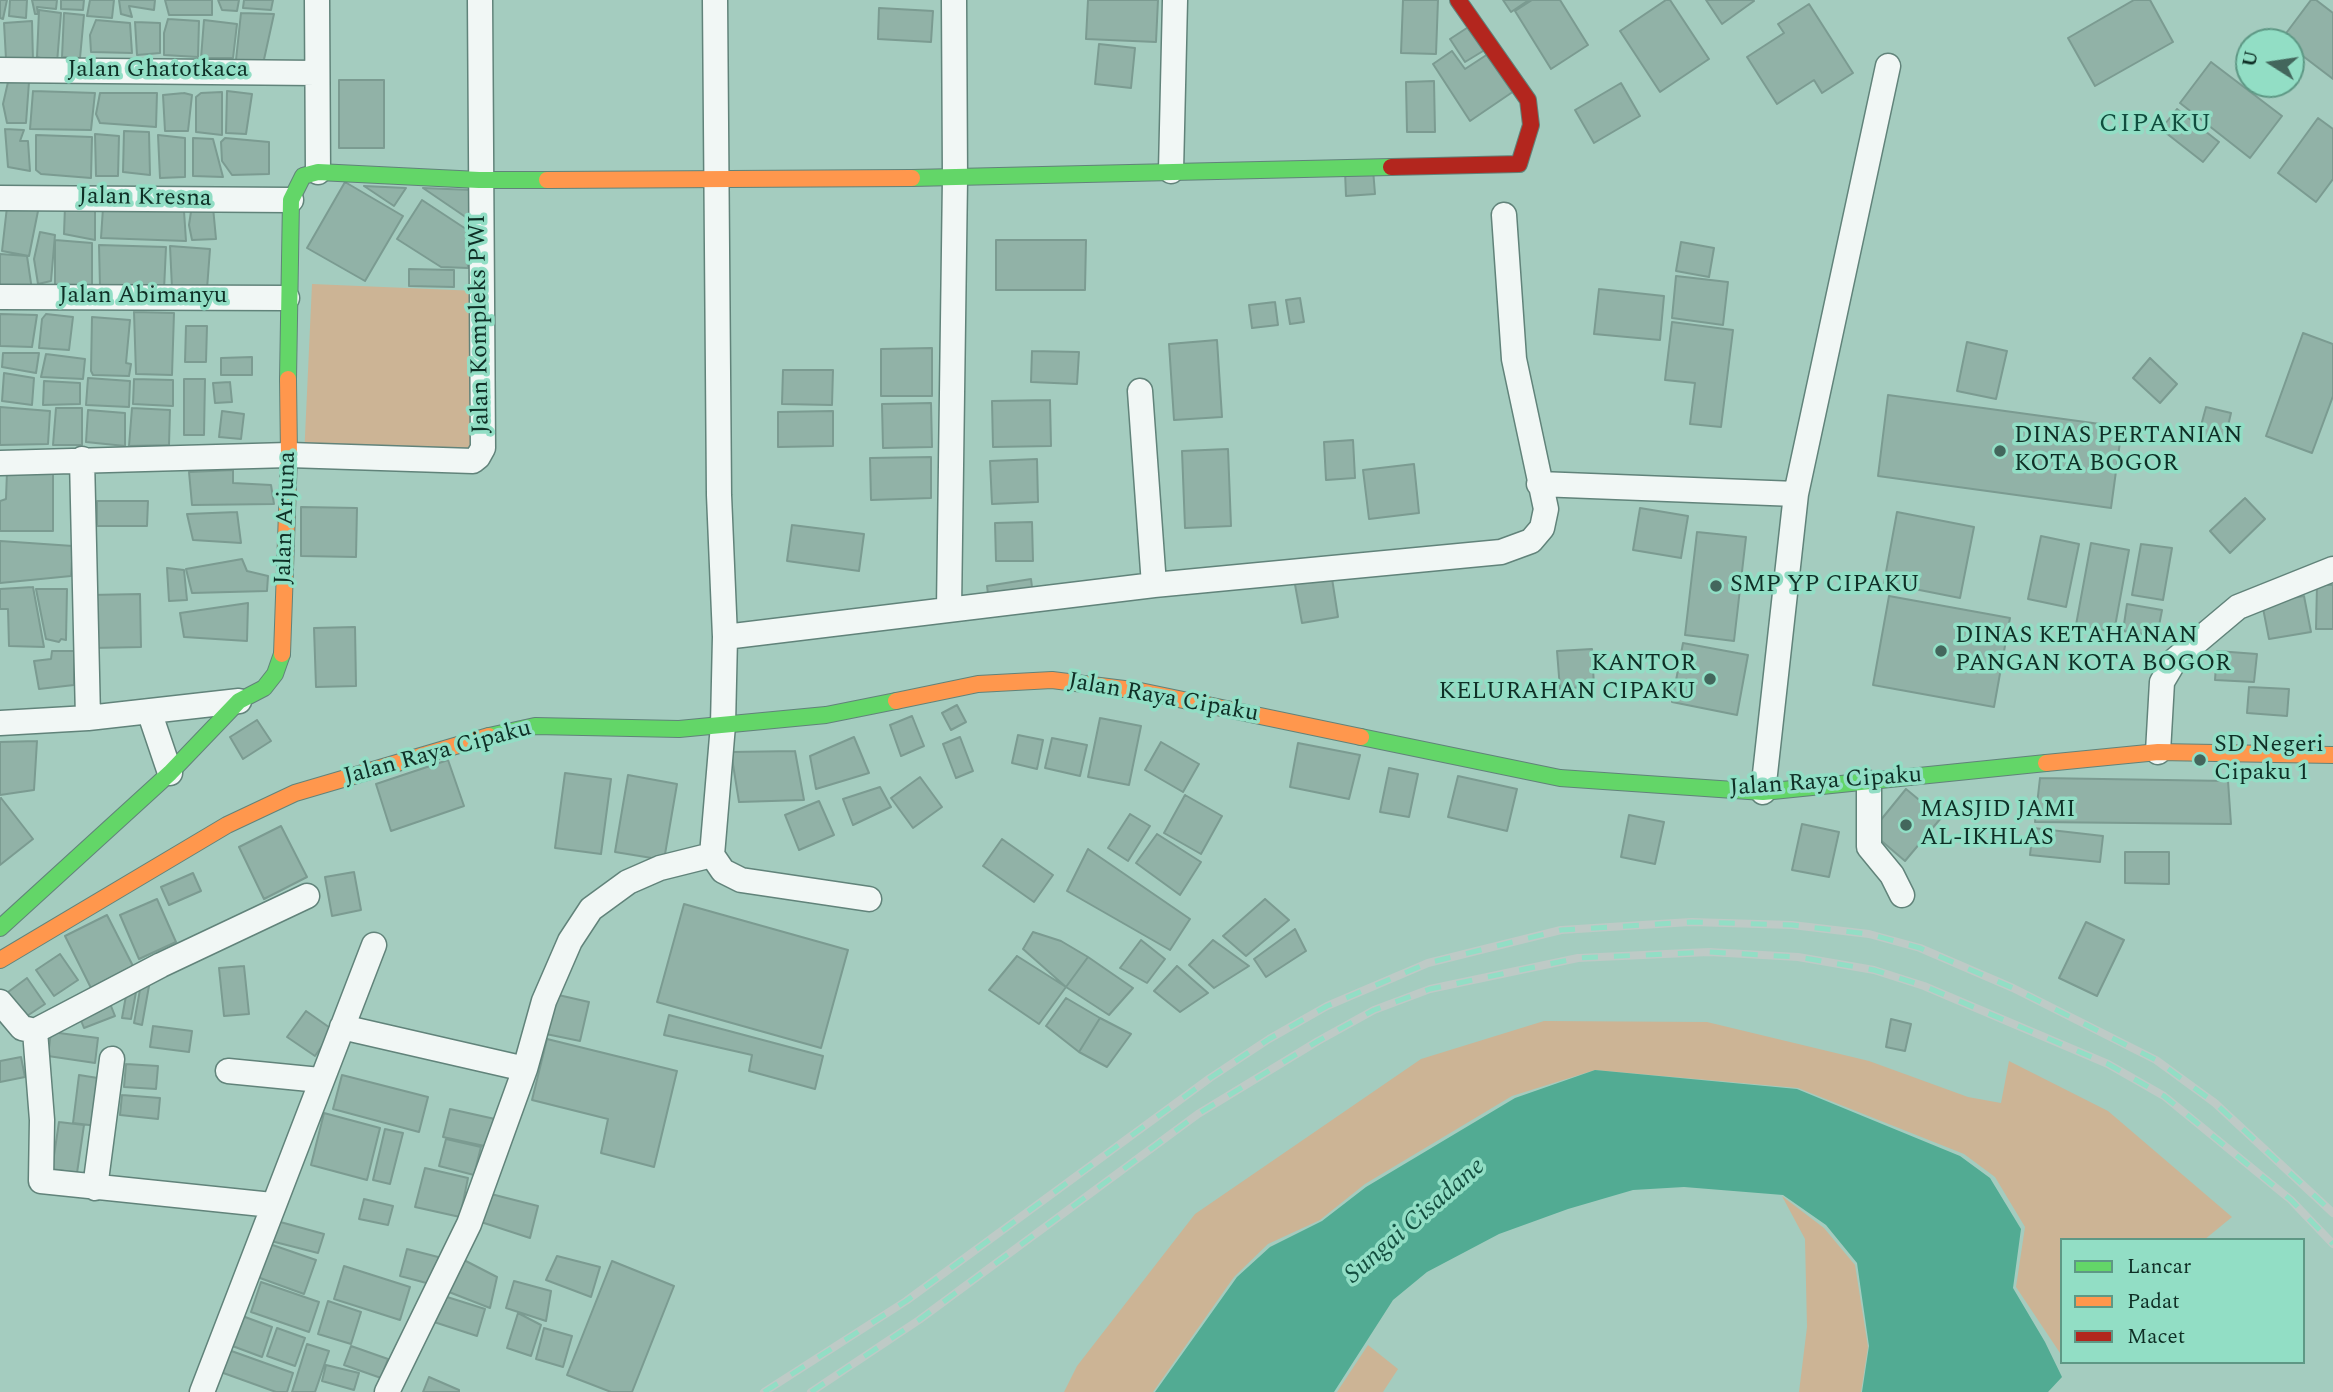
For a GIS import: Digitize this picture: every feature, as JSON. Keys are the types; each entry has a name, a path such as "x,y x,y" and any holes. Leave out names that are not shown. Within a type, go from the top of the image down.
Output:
{"street":[{"path":"317,0 318,172"},
{"name":"Jalan Kompleks PWI","path":"0,463 289,455 473,461 481,454 480,0"},
{"path":"715,0 719,495 725,637 723,725 712,855 723,871 741,880 869,899"},
{"path":"949,608 955,178 954,0"},
{"path":"1171,171 1175,0"},
{"path":"291,200 303,176 318,172 479,180 716,180 955,178 1519,164 1531,125 1528,100 1458,0"},
{"path":"1763,792 1796,494 1888,66"},
{"name":"Jalan Ghatotkaca","path":"0,70 316,73"},
{"name":"Jalan Kresna","path":"0,198 291,200"},
{"name":"Jalan Arjuna","path":"0,928 170,773 239,701 264,688 275,674 282,653 289,455 287,298 291,200"},
{"path":"725,637 1154,585 1501,552 1531,541 1542,528 1546,509 1514,359 1504,215"},
{"name":"Jalan Abimanyu","path":"0,297 287,298"},
{"path":"1140,391 1154,585"},
{"path":"82,459 88,718"},
{"path":"1539,484 1796,494"},
{"path":"2158,751 2162,682 2175,660 2238,607 2333,569"},
{"name":"Jalan Raya Cipaku","path":"0,960 227,825 295,793 465,742 535,726 680,729 826,715 978,684 1052,680 1140,691 1560,778 1763,792 2158,751 2333,755"},
{"path":"0,723 88,718 239,701"},
{"path":"149,711 170,773"},
{"path":"1868,783 1869,847 1892,875 1902,895"},
{"path":"387,1392 469,1224 525,1069 544,1001 570,941 591,909 639,877 660,868 712,855"},
{"path":"0,1002 22,1028 35,1031 161,965 307,896"},
{"path":"202,1392 374,945"},
{"path":"342,1027 525,1069"},
{"path":"35,1031 42,1120 39,1177 49,1184 272,1205"},
{"path":"95,1188 111,1059"},
{"path":"228,1071 320,1080"}],"shaded area":[{"path":"312,284 478,291 473,460 304,458"},
{"path":"1544,1021 1707,1022 1869,1061 1968,1097 2001,1103 2009,1061 2108,1111 2232,1217 2206,1238 2060,1238 2060,1353 2016,1287 2025,1227 1995,1177 1964,1154 1798,1088 1595,1070 1512,1096 1365,1184 1320,1220 1268,1244 1234,1277 1153,1392 1064,1392 1077,1366 1195,1214 1421,1059"},
{"path":"1782,1196 1824,1228 1855,1265 1868,1347 1861,1392 1799,1392 1807,1327 1805,1239"},
{"path":"1368,1345 1398,1369 1383,1392 1337,1392"}],"water":[{"name":"Sungai Cisadane","path":"1595,1070 1797,1089 1960,1156 1990,1178 2021,1229 2013,1288 2062,1377 2048,1392 1862,1392 1869,1346 1857,1263 1826,1225 1783,1195 1684,1187 1633,1190 1568,1209 1499,1234 1427,1272 1393,1300 1334,1392 1155,1392 1237,1277 1270,1247 1322,1221 1366,1187 1515,1098"}],"building":[{"path":"0,0 7,0 3,19 0,18"},
{"path":"10,0 27,0 26,18 9,16"},
{"path":"32,0 57,0 56,9 37,7 38,14 35,14"},
{"path":"61,0 84,0 83,10 61,9"},
{"path":"90,0 114,0 112,18 87,16"},
{"path":"119,0 155,0 154,10 129,6 132,17 121,14"},
{"path":"165,0 212,0 212,15 169,15"},
{"path":"218,0 239,0 237,11 222,10"},
{"path":"244,0 273,0 271,10 243,8"},
{"path":"1088,0 1158,0 1156,42 1086,39"},
{"path":"1403,0 1438,0 1436,54 1401,53"},
{"path":"1503,0 1529,0 1511,12"},
{"path":"1532,0 1560,0 1588,45 1551,69 1515,11"},
{"path":"1666,0 1670,0 1709,59 1660,92 1620,31"},
{"path":"1706,0 1753,0 1754,1 1722,24"},
{"path":"2134,0 2150,0 2173,42 2095,86 2068,38"},
{"path":"2311,0 2316,0 2333,13 2333,79 2305,58 2305,28 2290,28"},
{"path":"1809,4 1853,73 1822,93 1814,80 1777,104 1747,57 1784,33 1778,24"},
{"path":"879,8 933,11 931,42 878,39"},
{"path":"39,10 61,13 57,63 37,57"},
{"path":"64,13 84,15 80,58 62,57"},
{"path":"241,13 274,14 263,64 236,60"},
{"path":"168,19 199,21 198,57 164,55 164,33"},
{"path":"96,20 130,23 132,53 91,52 90,35"},
{"path":"204,20 237,24 233,58 201,58"},
{"path":"32,21 33,61 6,59 4,23"},
{"path":"135,22 160,23 160,53 137,55"},
{"path":"1473,24 1488,48 1465,62 1450,39"},
{"path":"1099,44 1135,48 1131,88 1095,84"},
{"path":"1452,51 1465,69 1491,52 1517,89 1470,121 1433,64"},
{"path":"2211,62 2235,80 2235,98 2258,98 2282,116 2250,158 2180,103"},
{"path":"339,80 384,80 384,148 339,148"},
{"path":"1434,81 1435,132 1407,132 1406,82"},
{"path":"8,82 29,82 26,123 7,123 3,104"},
{"path":"1621,83 1640,116 1594,143 1575,110"},
{"path":"33,91 95,93 91,130 30,129"},
{"path":"227,91 252,94 246,134 226,133"},
{"path":"222,92 222,135 196,132 196,97 201,93"},
{"path":"100,93 157,93 156,127 100,123 96,114"},
{"path":"163,95 192,95 188,131 165,131"},
{"path":"2177,109 2219,142 2203,162 2161,129"},
{"path":"2318,118 2333,129 2333,179 2316,202 2278,173"},
{"path":"5,129 24,130 20,141 28,141 30,171 8,167"},
{"path":"124,131 149,132 150,175 123,172"},
{"path":"95,134 119,136 118,176 96,176"},
{"path":"36,135 92,137 91,178 41,174 36,170"},
{"path":"158,135 185,138 185,177 160,178"},
{"path":"193,138 213,139 223,177 193,176"},
{"path":"225,138 269,142 269,174 232,175 222,161 221,142"},
{"path":"1373,169 1375,194 1346,196 1345,171"},
{"path":"345,182 403,216 365,281 307,248"},
{"path":"364,186 406,188 394,206"},
{"path":"423,188 472,190 470,220"},
{"path":"8,198 39,206 29,256 2,251"},
{"path":"422,200 466,229 468,268 441,267 397,239"},
{"path":"192,205 213,207 216,239 192,240 189,225"},
{"path":"65,206 95,208 95,240 64,234"},
{"path":"103,208 184,211 186,241 101,238"},
{"path":"40,232 55,235 51,281 38,284 34,259"},
{"path":"55,240 92,243 92,286 55,285"},
{"path":"996,240 1086,240 1085,290 996,290"},
{"path":"1681,242 1714,248 1709,277 1676,271"},
{"path":"99,245 166,247 164,290 100,287"},
{"path":"170,246 210,249 207,289 172,288"},
{"path":"0,254 27,256 32,290 0,293"},
{"path":"409,269 454,270 454,287 409,286"},
{"path":"1676,276 1728,282 1723,325 1672,318"},
{"path":"1599,289 1664,296 1660,340 1594,334"},
{"path":"1300,298 1304,322 1290,324 1286,300"},
{"path":"1275,302 1278,325 1252,328 1249,305"},
{"path":"134,312 174,313 172,375 136,374"},
{"path":"0,314 37,315 32,347 0,346"},
{"path":"46,314 73,317 69,350 39,348 42,319"},
{"path":"92,317 130,320 126,363 131,364 129,376 93,375"},
{"path":"1672,322 1733,330 1721,427 1690,424 1695,383 1665,380"},
{"path":"186,326 207,326 206,362 185,362"},
{"path":"2303,333 2333,344 2333,396 2312,453 2266,436"},
{"path":"1217,340 1222,417 1174,420 1169,344"},
{"path":"1967,342 2007,351 1996,399 1957,391"},
{"path":"932,348 932,396 881,396 881,349"},
{"path":"1032,351 1079,352 1077,384 1031,382"},
{"path":"3,353 39,353 36,373 2,367"},
{"path":"46,354 85,359 83,379 41,377"},
{"path":"252,357 252,375 221,375 221,358"},
{"path":"2150,358 2177,384 2160,403 2133,378"},
{"path":"783,370 833,370 832,405 782,404"},
{"path":"4,373 34,378 32,405 2,401"},
{"path":"88,378 130,381 129,407 86,405"},
{"path":"134,379 173,380 173,406 133,404"},
{"path":"184,379 205,379 204,435 184,435"},
{"path":"44,381 80,383 80,404 43,405"},
{"path":"230,382 232,402 215,403 213,383"},
{"name":"DINAS PERTANIAN KOTA BOGOR","path":"1888,395 2122,427 2111,508 1878,476"},
{"path":"1050,400 1051,446 993,447 992,401"},
{"path":"931,403 932,447 883,448 882,404"},
{"path":"0,407 50,411 48,444 0,445"},
{"path":"2206,407 2231,413 2224,443 2198,437"},
{"path":"56,408 82,408 82,445 53,445"},
{"path":"132,408 170,410 169,445 129,446"},
{"path":"88,410 125,413 125,446 86,442"},
{"path":"222,411 244,414 241,439 219,437"},
{"path":"833,411 833,446 778,447 778,412"},
{"path":"1353,440 1355,478 1326,480 1324,442"},
{"path":"1228,449 1231,526 1185,528 1182,451"},
{"path":"931,457 931,498 871,500 870,458"},
{"path":"1037,459 1038,502 992,504 990,461"},
{"path":"1414,464 1419,513 1369,519 1363,470"},
{"path":"53,470 53,531 0,531 0,501 6,499 7,471"},
{"path":"233,470 233,483 271,485 274,504 192,505 189,472"},
{"path":"2245,498 2265,519 2230,553 2210,531"},
{"path":"97,501 148,501 147,526 97,526"},
{"path":"301,507 357,508 356,557 301,556"},
{"path":"1640,508 1688,516 1681,558 1633,550"},
{"path":"237,512 241,543 193,540 187,514"},
{"name":"DINAS KETAHANAN PANGAN KOTA BOGOR","path":"1897,512 1974,527 1960,598 1884,583"},
{"path":"1032,522 1033,561 996,561 995,523"},
{"path":"792,525 864,534 859,571 787,561"},
{"name":"SMP YP CIPAKU","path":"1697,532 1746,537 1734,641 1685,635"},
{"path":"2041,536 2079,544 2066,607 2028,599"},
{"path":"0,541 73,546 71,576 0,583"},
{"path":"2091,543 2129,550 2114,632 2076,625"},
{"path":"2141,544 2172,548 2163,600 2132,595"},
{"path":"242,559 247,571 268,576 267,591 192,593 186,569"},
{"path":"167,568 184,570 187,600 169,601"},
{"path":"1331,572 1338,617 1302,623 1294,579"},
{"path":"1031,579 1033,595 989,602 987,586"},
{"path":"2317,585 2333,585 2333,629 2316,629"},
{"path":"33,587 44,647 9,646 8,609 0,609 0,589"},
{"path":"36,589 67,589 66,640 61,639 59,642 46,639"},
{"path":"140,594 141,647 91,648 90,595"},
{"name":"DINAS KETAHANAN PANGAN KOTA BOGOR","path":"1889,596 2010,618 1994,707 1873,685"},
{"path":"2304,596 2311,632 2269,639 2262,603"},
{"path":"248,603 247,641 184,637 180,613"},
{"path":"2127,604 2162,610 2157,636 2123,631"},
{"path":"355,627 356,686 316,687 314,628"},
{"name":"KANTOR KELURAHAN CIPAKU","path":"1683,643 1748,655 1737,715 1672,702"},
{"path":"1592,649 1594,686 1560,689 1557,651"},
{"path":"52,651 74,651 74,685 39,689 34,661 51,659"},
{"path":"2217,651 2257,654 2254,682 2215,680"},
{"path":"2249,687 2289,689 2287,716 2247,713"},
{"path":"957,705 966,722 951,730 942,713"},
{"path":"912,716 924,746 901,756 890,725"},
{"path":"1100,718 1141,726 1129,785 1088,777"},
{"path":"257,720 271,741 243,759 230,737"},
{"path":"1018,735 1043,740 1037,769 1012,763"},
{"path":"854,737 869,773 816,789 810,756"},
{"path":"960,737 973,771 956,778 943,744"},
{"path":"1052,738 1087,745 1080,776 1045,768"},
{"path":"37,741 34,790 0,795 0,742"},
{"path":"1161,742 1199,764 1183,792 1145,770"},
{"path":"1298,743 1360,755 1349,799 1290,787"},
{"path":"795,751 804,800 739,802 731,752"},
{"path":"448,760 464,806 391,831 376,784"},
{"path":"1389,768 1418,774 1409,817 1380,812"},
{"path":"565,773 611,779 601,854 555,848"},
{"path":"628,775 677,784 664,860 615,852"},
{"path":"1458,776 1517,789 1507,831 1448,817"},
{"path":"920,777 942,807 913,828 891,798"},
{"name":"SD Negeri Cipaku 1","path":"2040,778 2228,781 2231,824 2035,822"},
{"path":"880,787 891,807 853,825 843,799"},
{"name":"MASJID JAMI AL-IKHLAS","path":"1906,789 1941,818 1905,861 1871,832"},
{"path":"1185,795 1222,816 1201,854 1164,833"},
{"path":"0,799 33,839 0,865"},
{"path":"819,801 834,835 799,850 785,815"},
{"path":"1130,814 1150,826 1128,861 1108,848"},
{"path":"1629,815 1664,822 1655,864 1621,857"},
{"path":"1802,824 1839,832 1829,877 1792,870"},
{"path":"281,826 307,877 264,899 239,847"},
{"path":"2033,828 2103,836 2100,862 2030,855"},
{"path":"1157,834 1201,862 1180,895 1136,863"},
{"path":"1002,839 1053,875 1034,902 983,866"},
{"path":"1088,849 1190,919 1170,950 1067,891"},
{"path":"2125,852 2169,852 2169,884 2125,883"},
{"path":"354,872 361,910 332,916 325,877"},
{"path":"193,873 201,891 169,905 161,887"},
{"path":"157,899 176,942 139,959 120,915"},
{"path":"1265,899 1289,920 1246,956 1223,936"},
{"path":"684,904 848,950 821,1048 657,1002"},
{"path":"107,915 133,966 91,988 65,936"},
{"path":"2086,922 2124,940 2097,996 2059,978"},
{"path":"1295,929 1306,951 1266,977 1254,959"},
{"path":"1033,932 1061,941 1088,957 1066,987 1023,949"},
{"path":"1141,940 1165,959 1147,983 1120,968"},
{"path":"1213,940 1249,966 1214,988 1189,965"},
{"path":"60,954 78,980 54,996 36,970"},
{"path":"1017,956 1066,987 1039,1024 989,990"},
{"path":"1088,957 1133,988 1109,1015 1066,987"},
{"path":"244,966 249,1014 224,1016 219,968"},
{"path":"1177,966 1208,993 1180,1012 1154,991"},
{"path":"27,978 45,1004 21,1020 4,995"},
{"path":"141,984 149,986 142,1025 134,1023"},
{"path":"127,990 136,992 131,1019 122,1018"},
{"path":"554,994 589,1002 580,1041 546,1034"},
{"path":"1066,998 1100,1018 1079,1052 1046,1026"},
{"path":"109,1001 115,1016 84,1028 78,1013"},
{"path":"306,1011 333,1030 315,1056 287,1037"},
{"path":"669,1015 823,1056 815,1089 749,1071 752,1055 664,1035"},
{"path":"1100,1018 1131,1034 1107,1067 1079,1052"},
{"path":"1891,1019 1911,1024 1905,1051 1886,1047"},
{"path":"153,1026 192,1031 189,1052 150,1047"},
{"path":"51,1032 98,1038 95,1063 48,1056"},
{"path":"547,1039 677,1071 654,1167 601,1153 608,1119 532,1100"},
{"path":"21,1057 25,1077 0,1082 0,1061"},
{"path":"126,1064 158,1066 156,1089 124,1087"},
{"path":"79,1075 104,1079 97,1126 73,1123"},
{"path":"342,1075 428,1097 419,1132 333,1109"},
{"path":"122,1095 160,1098 158,1119 120,1115"},
{"path":"450,1109 495,1119 489,1147 443,1137"},
{"path":"324,1113 380,1128 367,1180 311,1165"},
{"path":"59,1122 84,1125 77,1173 52,1169"},
{"path":"385,1129 403,1133 390,1184 373,1180"},
{"path":"446,1139 481,1147 474,1175 439,1166"},
{"path":"425,1168 468,1178 460,1217 415,1207"},
{"path":"491,1194 538,1206 530,1238 481,1222"},
{"path":"364,1199 393,1206 388,1225 359,1219"},
{"path":"273,1220 324,1234 318,1253 267,1240"},
{"path":"261,1241 316,1260 304,1294 249,1274"},
{"path":"407,1249 442,1258 434,1285 400,1276"},
{"path":"557,1256 600,1267 591,1297 546,1280"},
{"path":"460,1258 497,1277 490,1308 449,1292"},
{"path":"612,1261 674,1286 632,1392 611,1392 567,1375"},
{"path":"344,1266 410,1287 400,1320 334,1299"},
{"path":"514,1281 551,1291 546,1321 506,1308"},
{"path":"261,1282 319,1302 309,1332 251,1312"},
{"path":"444,1296 485,1309 477,1336 434,1322"},
{"path":"328,1301 361,1312 351,1344 318,1334"},
{"path":"518,1313 541,1325 531,1356 507,1348"},
{"path":"237,1314 272,1327 262,1357 227,1344"},
{"path":"277,1328 305,1338 295,1366 267,1356"},
{"path":"544,1328 572,1336 563,1367 536,1359"},
{"path":"307,1344 329,1351 315,1392 292,1392"},
{"path":"351,1346 388,1359 381,1378 344,1365"},
{"path":"223,1348 293,1373 287,1392 276,1392 215,1370"},
{"path":"326,1365 359,1373 354,1390 322,1381"},
{"path":"429,1377 459,1390 459,1392 423,1392"}],"railway":[{"path":"764,1392 906,1301 1210,1078 1269,1039 1327,1006 1428,963 1561,930 1691,922 1792,925 1869,934 1920,948 2013,988 2156,1060 2215,1103 2333,1213"},
{"path":"811,1392 919,1320 1198,1114 1318,1041 1374,1010 1430,989 1578,958 1709,952 1798,957 1874,970 1924,986 2108,1064 2164,1096 2291,1200 2333,1244"}],"traffic: fast":[{"path":"912,178 1391,167"},
{"path":"288,379 291,200 303,176 318,172 479,180 547,180"},
{"path":"0,928 170,773 239,701 264,688 275,674 282,654"},
{"path":"489,736 535,726 679,729 826,715 896,701"},
{"path":"1361,737 1560,778 1763,792 2046,763"}],"traffic: slow":[{"path":"547,180 912,178"},
{"path":"282,654 289,455 288,379"},
{"path":"896,701 978,684 1052,680 1140,691 1361,737"},
{"path":"0,960 227,825 295,793 489,736"},
{"path":"2046,763 2158,752 2333,755"}],"traffic: jam":[{"path":"1391,167 1519,164 1531,125 1528,100 1458,0"}],"place":[{"name":"DINAS PERTANIAN KOTA BOGOR","path":"2000,451"},
{"name":"SMP YP CIPAKU","path":"1716,586"},
{"name":"DINAS KETAHANAN PANGAN KOTA BOGOR","path":"1941,651"},
{"name":"KANTOR KELURAHAN CIPAKU","path":"1710,679"},
{"name":"SD Negeri Cipaku 1","path":"2200,760"},
{"name":"MASJID JAMI AL-IKHLAS","path":"1906,825"}],"district":[{"name":"CIPAKU","path":"2156,126"}]}
